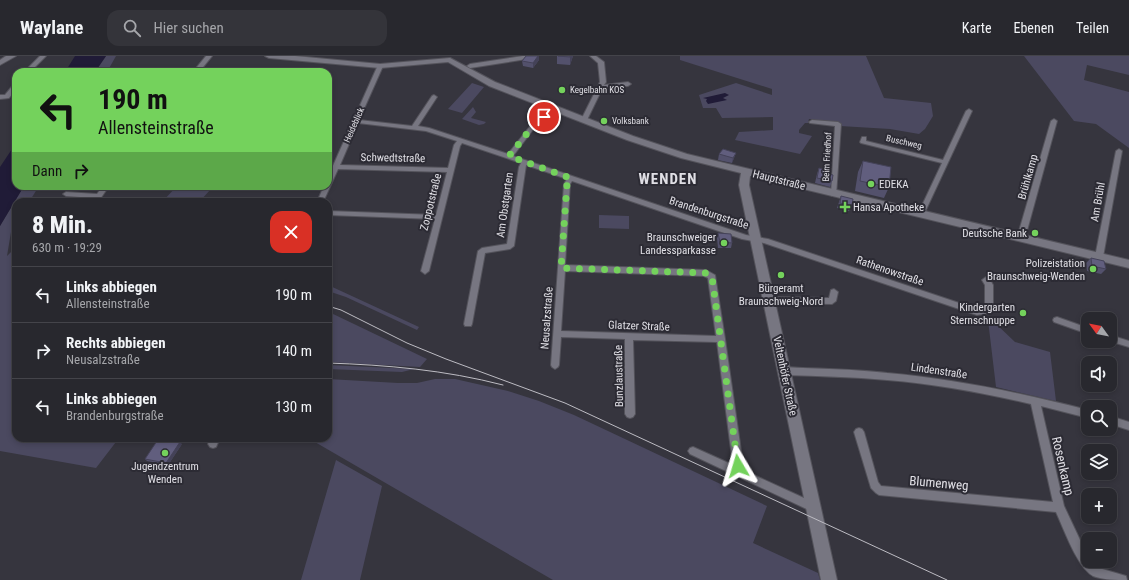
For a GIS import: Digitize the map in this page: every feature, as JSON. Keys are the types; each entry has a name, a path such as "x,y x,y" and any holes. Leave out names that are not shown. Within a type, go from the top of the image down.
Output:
{"main road":[{"path":"0,63 12,56"},
{"path":"269,56 380,66 445,58"},
{"name":"Hauptstraße","path":"445,58 455,62 468,72 492,84 655,147 697,160 1129,264"},
{"name":"Veltenhöfer Straße","path":"746,172 744,185 829,580"}],"street":[{"path":"31,68 43,56"},
{"path":"199,68 209,56"},
{"path":"470,66 533,56"},
{"path":"584,120 602,87 603,82 602,65 594,56"},
{"name":"Heideblick","path":"332,176 380,66"},
{"path":"602,87 628,84"},
{"path":"4,103 12,90"},
{"path":"0,97 7,97"},
{"path":"414,127 434,97"},
{"path":"509,156 533,126 554,109"},
{"path":"921,214 969,111"},
{"name":"Brandenburgstraße","path":"356,121 427,129 745,237 756,239"},
{"name":"Brühlkamp","path":"1021,238 1054,121"},
{"name":"Beim Friedhof","path":"812,122 838,124 834,194"},
{"name":"Buschweg","path":"864,138 863,142 945,162"},
{"name":"Zoppotstraße","path":"425,271 457,145 462,140"},
{"name":"Am Brühl","path":"1100,257 1119,151"},
{"name":"Am Obstgarten","path":"468,324 482,251 510,246 522,167 525,162"},
{"name":"Schwedtstraße","path":"336,167 450,170"},
{"name":"Neusalzstraße","path":"555,365 567,184 570,178"},
{"path":"66,194 99,196 103,190"},
{"path":"332,213 439,217"},
{"name":"Rathenowstraße","path":"756,239 766,240 977,312 985,311 989,307 989,285 986,280"},
{"path":"561,268 706,273 712,277 738,466 742,474"},
{"path":"768,300 832,301 834,292"},
{"path":"1057,320 1081,329"},
{"name":"Glatzer Straße","path":"557,334 721,340"},
{"name":"Bunzlaustraße","path":"629,337 630,414"},
{"path":"1117,340 1129,344"},
{"name":"Lindenstraße","path":"784,371 845,373 957,385 1081,412"},
{"name":"Rosenkamp","path":"1035,401 1059,507 1084,560 1089,567 1096,572 1122,580"},
{"path":"1117,422 1129,426"},
{"name":"Blumenweg","path":"859,432 874,485 879,490 1059,507"},
{"path":"693,451 814,507"}],"shaded area":[{"path":"75,56 106,56 98,68 68,68"},
{"path":"106,56 116,56 109,68 98,68"},
{"path":"680,56 866,56 884,98 931,103 933,116 925,129 919,134 890,129 840,126 839,123 809,119 808,123 805,123 799,130 799,133 812,136 800,154 735,140 739,132 773,130 773,117 722,118 716,108 703,108 699,95 736,83 772,95 772,89 680,60"},
{"path":"1024,56 1129,56 1129,75 1087,65 1084,80 1129,92 1129,148 1096,124 1074,121"},
{"path":"472,83 484,87 462,113 448,109"},
{"path":"725,93 729,95 723,98 727,100 708,104 706,101 707,99 703,98"},
{"path":"473,107 476,112 471,118 486,122 484,124 479,125 462,119"},
{"path":"12,149 12,190 22,190 17,198 12,198 12,206 0,226 0,167"},
{"path":"22,190 36,190 32,198 17,198"},
{"path":"173,190 210,190 203,198 166,198"},
{"path":"12,206 12,230 7,256 12,251 12,442 116,442 96,468 0,451 0,226"},
{"path":"599,215 629,216 629,229 599,228"},
{"path":"332,287 419,327 417,330 346,297 332,292"},
{"path":"332,313 427,359 420,367 332,362"},
{"path":"988,320 993,321 1015,342 1050,352 1056,401 996,387"},
{"path":"332,365 414,369 402,372 332,369"},
{"path":"332,379 417,383 435,379 455,379 508,391 574,415 767,506 753,543 818,573 820,580 553,580 315,442 332,442"},
{"path":"336,460 382,486 360,580 301,580"}],"building":[{"path":"526,56 538,56 533,63 522,61"},
{"path":"723,149 736,153 733,158 719,154"},
{"path":"863,161 891,167 889,187 860,181"},
{"path":"819,168 825,170 825,173 833,175 832,181 817,178"},
{"path":"841,196 853,199 852,206 840,203"},
{"path":"718,233 731,234 732,243 720,242"},
{"path":"1091,258 1104,261 1106,269 1092,266"},
{"name":"Jugendzentrum Wenden","path":"156,442 180,442 166,463 145,459"}],"tram line":[{"path":"332,307 341,310 407,343 565,403 947,580"},
{"path":"332,363 416,369 503,385"}],"place":[{"name":"Kegelbahn KOS","path":"562,90"},
{"name":"Volksbank","path":"604,121"},
{"name":"EDEKA","path":"871,184"},
{"name":"Hansa Apotheke","path":"845,207"},
{"name":"Deutsche Bank","path":"1035,233"},
{"name":"Braunschweiger Landessparkasse","path":"724,243"},
{"name":"Polizeistation Braunschweig-Wenden","path":"1093,269"},
{"name":"Bürgeramt Braunschweig-Nord","path":"781,275"},
{"name":"Kindergarten Sternschnuppe","path":"1023,313"},
{"name":"Jugendzentrum Wenden","path":"165,453"}],"district":[{"name":"WENDEN","path":"668,179"}],"route":[{"path":"544,117 533,126 509,156 570,178 567,184 561,268 706,273 710,274 712,277 738,466"}]}
